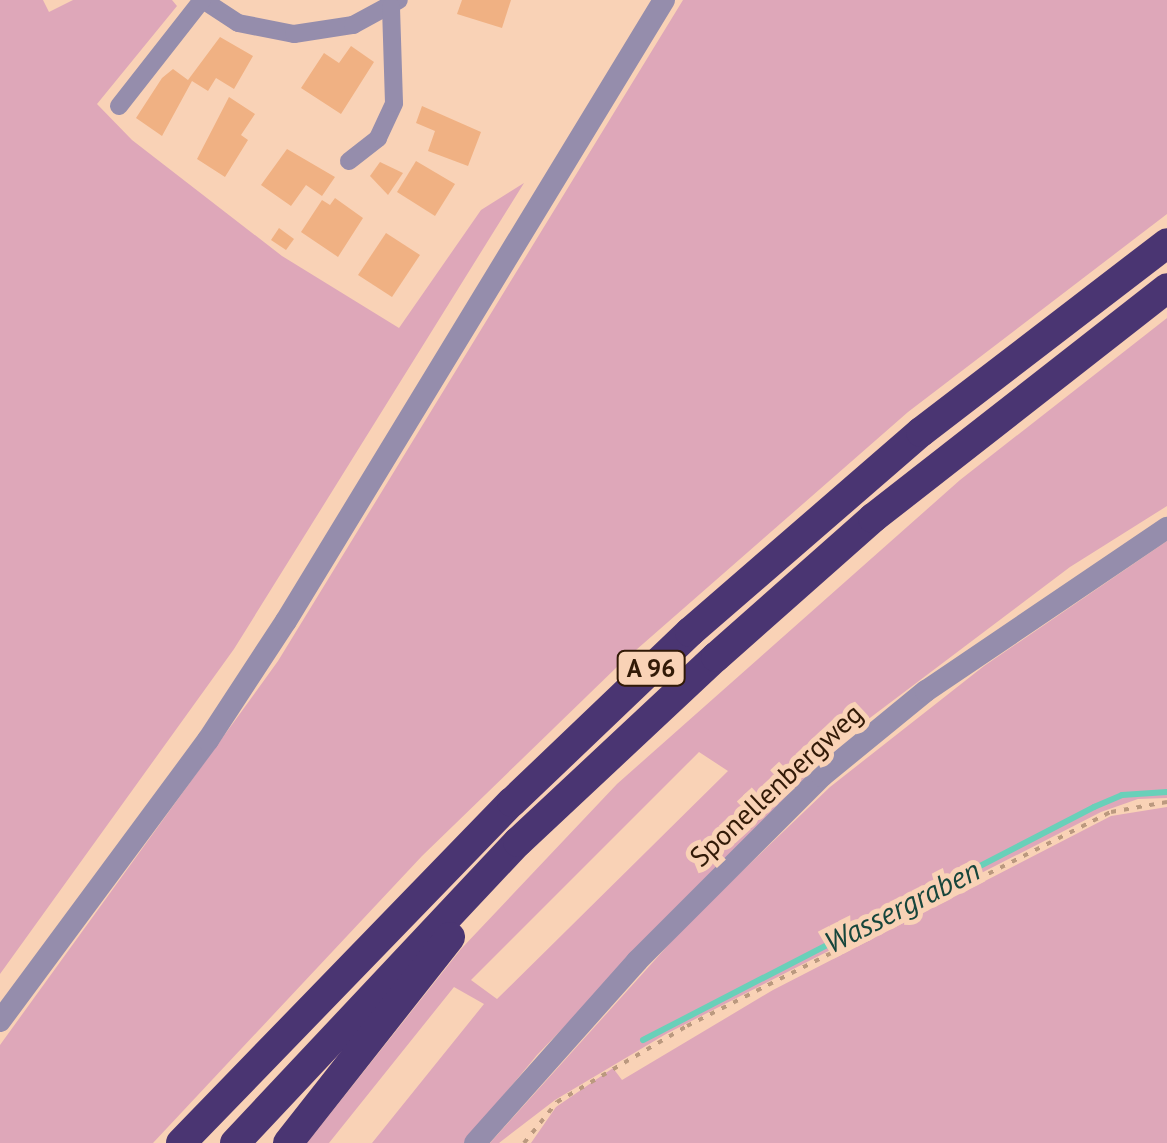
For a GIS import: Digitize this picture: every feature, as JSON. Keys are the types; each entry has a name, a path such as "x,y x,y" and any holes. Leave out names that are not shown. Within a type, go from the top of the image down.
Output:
{"highway":[{"name":"A 96","path":"181,1143 512,802 677,644 921,432 1167,243"},
{"name":"A 96","path":"235,1143 518,842 873,518 1167,288"},
{"name":"A 96","path":"288,1143 410,992 518,842"}],"street":[{"path":"119,106 203,0 238,23 294,34 353,25 395,3 394,102 378,138 349,161"},
{"path":"0,1021 257,666 664,0"},
{"name":"Sponellenbergweg","path":"475,1143 637,962 822,776 978,654 1167,528"}],"path":[{"path":"524,1143 558,1102 687,1026 1110,812 1167,802"}],"shaded area":[{"path":"0,0 43,0 49,12 73,0 172,0 177,6 97,104 132,140 282,256 399,328 481,210 524,183 234,649 0,974"},
{"path":"683,0 1167,0 1167,214 908,412 620,664 422,856 153,1143 0,1143 0,1045 278,661"},
{"path":"1167,318 1167,506 1070,567 842,739 537,1055 464,1143 372,1143 484,1004 454,987 329,1143 307,1143 461,949 617,784 960,480","holes":["699,752 728,771 497,999 471,980"]},
{"path":"1167,541 1167,798 1138,799 1101,812 666,1034 555,1100 499,1143 490,1143 690,921 830,787 984,666"},
{"path":"1167,807 1167,1143 531,1143 556,1107 613,1068 622,1080 773,990 1111,816"}],"building":[{"path":"462,0 511,0 502,28 457,14"},
{"path":"220,37 253,56 234,89 216,78 208,91 192,81 162,136 136,118 162,78 173,69 188,80"},
{"path":"351,46 374,62 341,114 301,88 324,53 339,63"},
{"path":"229,97 255,114 241,135 248,140 225,177 197,159"},
{"path":"422,106 481,132 468,166 428,151 435,131 416,123"},
{"path":"287,149 335,177 322,196 306,185 291,206 261,185"},
{"path":"416,161 455,184 435,216 397,192"},
{"path":"380,162 403,173 388,195 370,176"},
{"path":"335,198 363,218 338,257 301,232 322,200 330,205"},
{"path":"279,228 294,239 286,250 271,240"},
{"path":"386,233 420,255 392,297 358,275"}],"waterway":[{"name":"Wassergraben","path":"643,1040 1094,807 1122,795 1167,792"}]}
